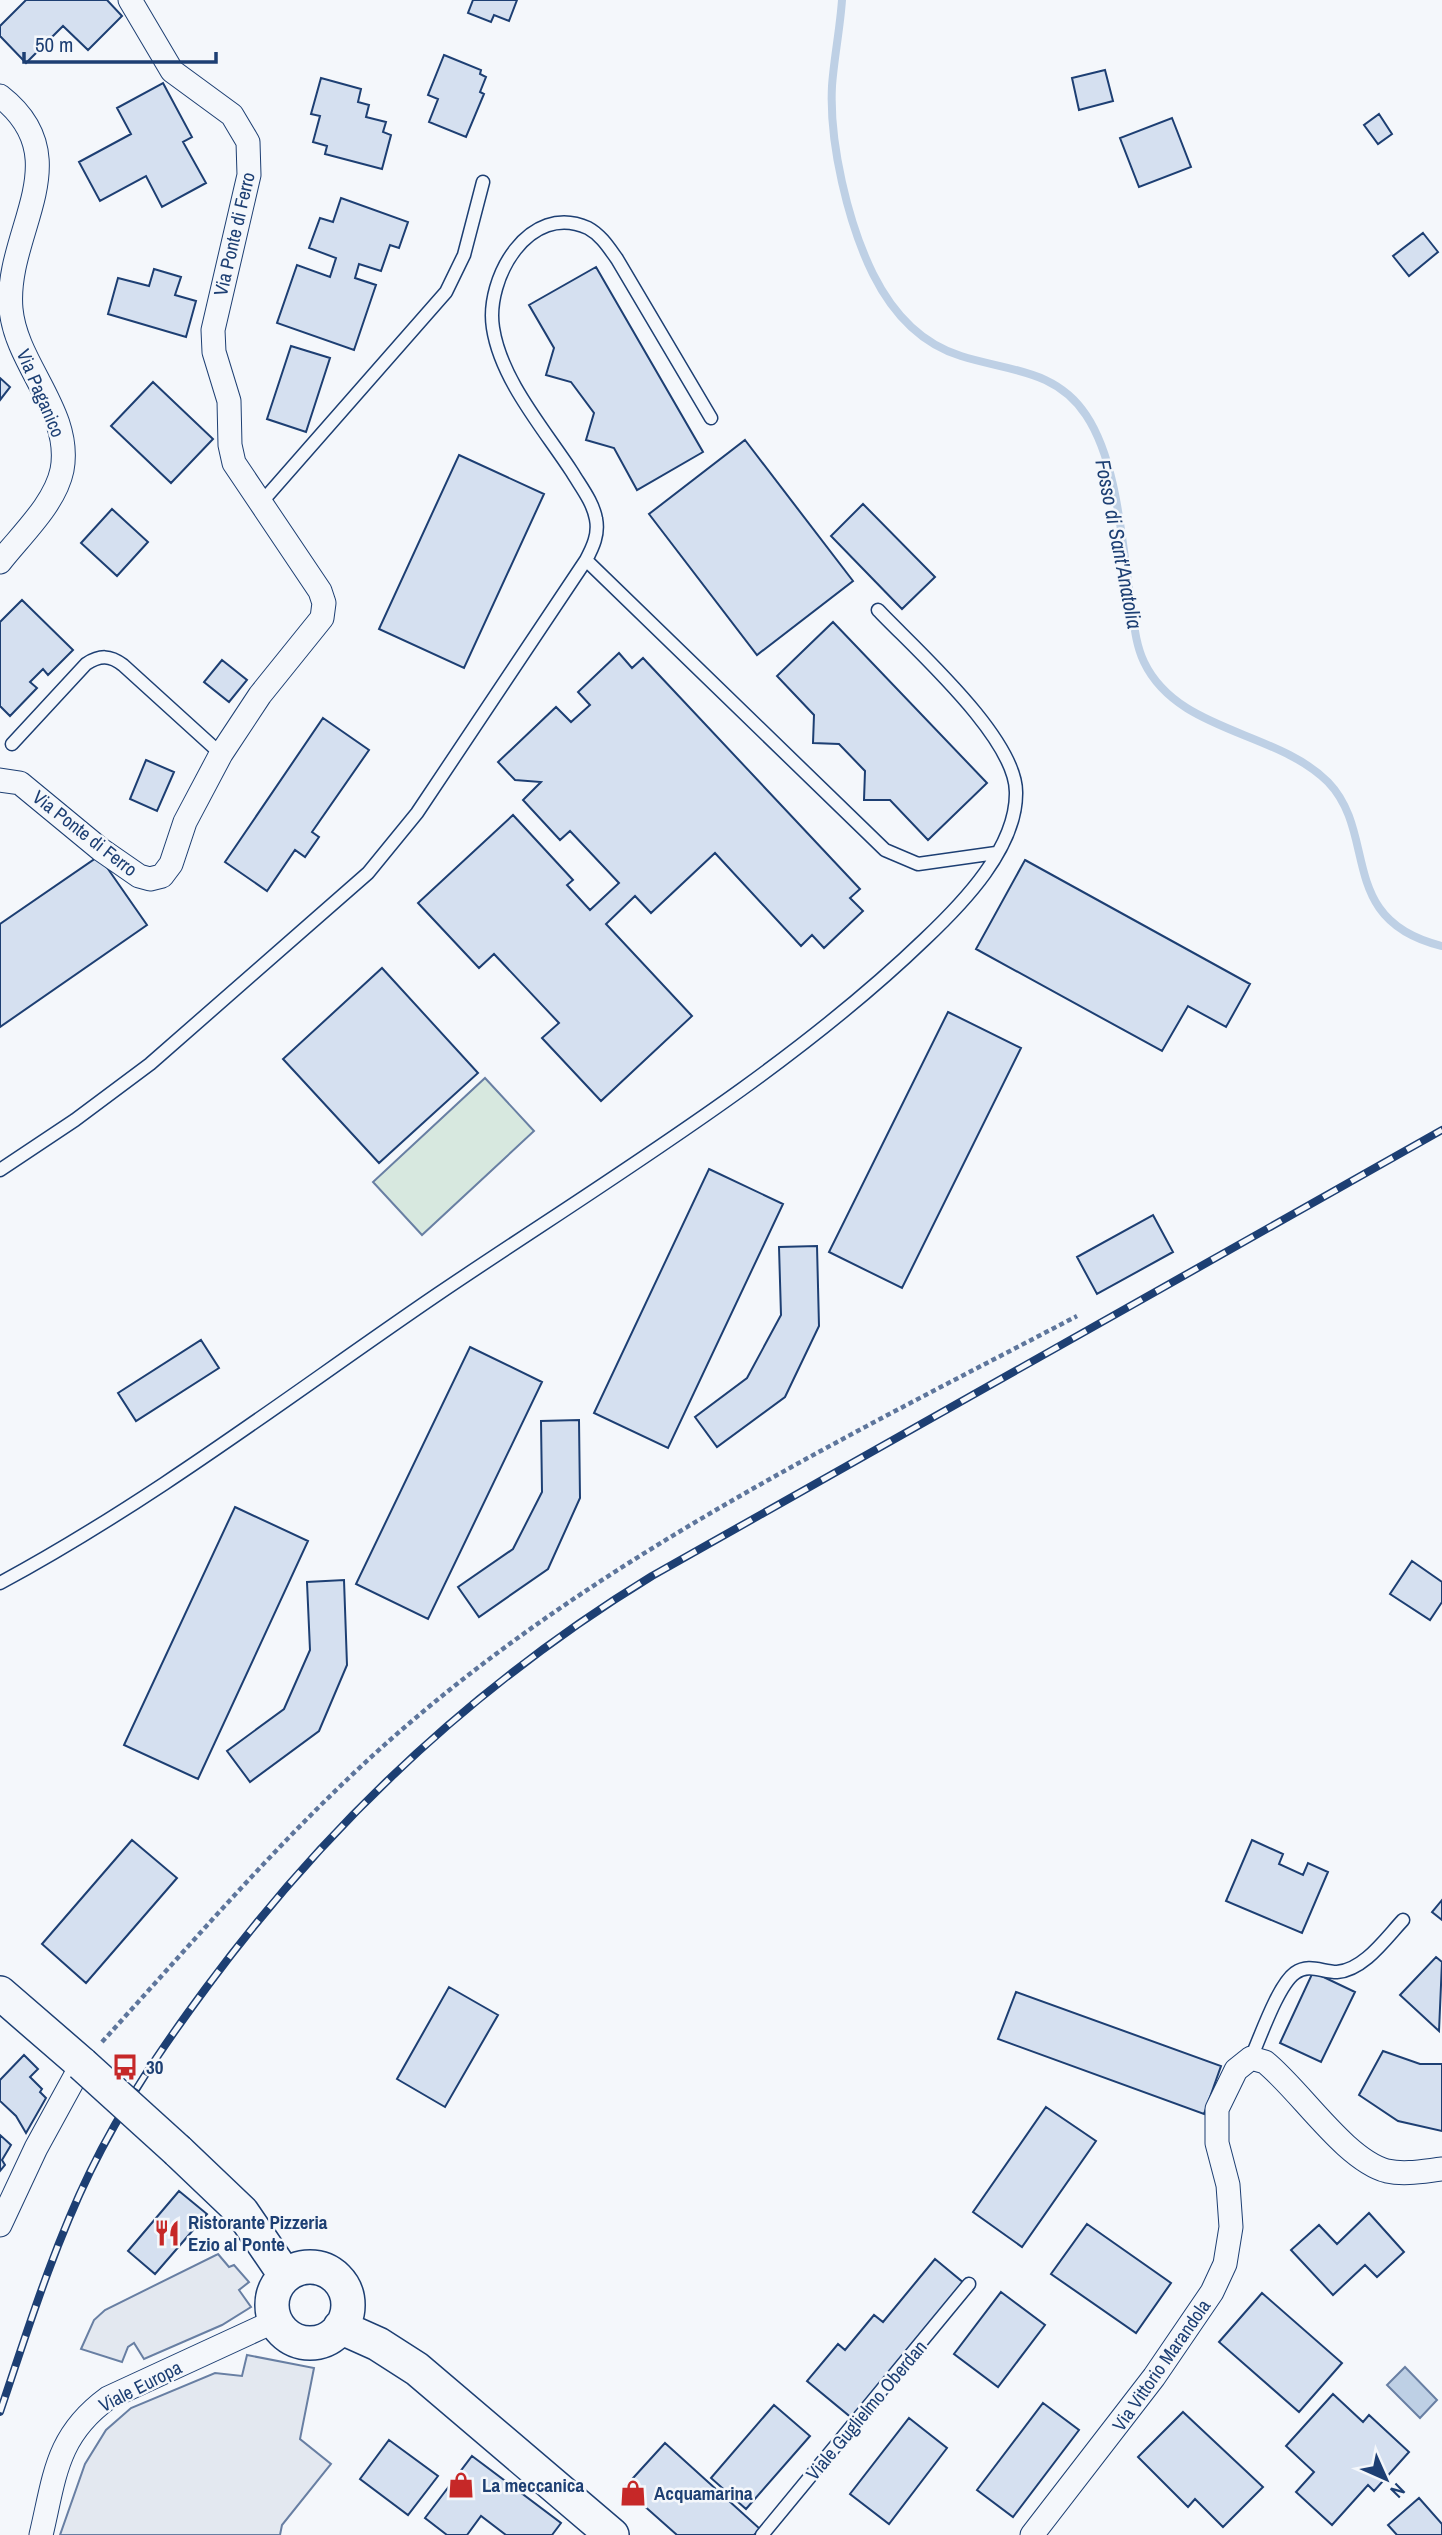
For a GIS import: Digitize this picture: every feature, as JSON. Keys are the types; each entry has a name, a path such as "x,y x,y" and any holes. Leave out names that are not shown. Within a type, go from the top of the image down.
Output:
{"main road":[{"path":"0,1993 82,2064 242,2212 285,2275"},
{"path":"301,2267 313,2267 335,2276 347,2297 348,2309 340,2327 328,2339 303,2342 292,2339 275,2321 272,2298 275,2288 285,2275 301,2267"},
{"path":"340,2327 379,2344 417,2369 612,2535"}],"street":[{"name":"Via Ponte di Ferro","path":"0,780 20,783 116,861 144,878 155,879 162,876 171,864 185,822 221,754 260,695 317,626 324,611 320,591 260,504 232,454 229,401 213,338 217,304 249,175 248,142 232,115 172,71 130,0"},
{"name":"Via Paganico","path":"0,96 26,124 34,138 38,161 37,188 13,277 13,319 21,347 58,425 63,449 57,487 0,562"},
{"path":"1251,2058 1269,2066 1365,2160 1396,2172 1442,2169"},
{"name":"Via Vittorio Marandola","path":"1032,2535 1154,2377 1212,2292 1224,2264 1231,2227 1228,2185 1217,2143 1217,2109 1236,2070 1251,2058"},
{"path":"0,2225 36,2148 82,2064"},
{"name":"Viale Europa","path":"41,2535 63,2447 84,2416 108,2398 275,2321"}],"lane":[{"path":"260,504 442,298 464,255 483,182"},
{"path":"0,1170 75,1120 150,1064 312,924 374,866 417,813 586,560 597,529 590,501 523,396 497,348 491,311 492,297 501,272 514,249 533,233 554,225 579,225 600,237 617,259 710,418"},
{"path":"586,560 885,850 918,864 996,853"},
{"path":"1,1581 67,1546 156,1490 743,1085 862,995 955,908 996,853 1015,806 1014,775 1008,761 968,705 878,610"},
{"path":"12,744 80,669 94,659 110,657 221,754"},
{"name":"Via Vittorio Marandola","path":"1251,2058 1292,1976 1310,1968 1335,1972 1350,1968 1371,1954 1403,1920"},
{"name":"Viale Guglielmo Oberdan","path":"762,2535 969,2284"}],"path":[{"path":"82,2064 334,1791 419,1715 481,1666 612,1574 739,1497 1077,1315"}],"shaded area":[{"path":"485,1078 534,1131 422,1235 373,1182"},
{"path":"218,2254 229,2267 234,2265 249,2282 239,2290 251,2307 222,2325 144,2359 134,2343 128,2347 122,2362 81,2349 94,2320 105,2310"},
{"path":"247,2355 314,2368 300,2439 331,2464 282,2525 280,2535 60,2535 85,2464 106,2430 131,2408 215,2373 242,2376"}],"water":[{"path":"1405,2367 1437,2400 1420,2418 1387,2385"}],"building":[{"path":"26,0 107,0 122,16 88,50 63,26 26,63 0,36 0,26"},
{"path":"473,0 517,0 509,21 494,15 491,22 468,13"},
{"path":"444,55 481,70 480,74 486,77 480,92 484,94 466,137 429,122 438,99 428,95"},
{"path":"1105,70 1113,101 1079,110 1072,78"},
{"path":"321,78 361,89 358,102 369,105 366,117 386,122 383,132 391,135 382,169 325,154 327,146 313,142 320,116 311,114"},
{"path":"163,83 192,137 183,142 206,183 162,207 146,176 100,201 79,162 131,134 117,108"},
{"path":"1379,114 1392,134 1378,144 1364,125"},
{"path":"1172,118 1191,167 1139,187 1120,138"},
{"path":"341,198 408,222 399,248 390,245 381,271 359,264 355,278 376,285 354,350 277,323 297,265 330,277 336,258 309,248 320,218 333,222"},
{"path":"1423,233 1438,252 1409,276 1393,256"},
{"path":"596,267 703,452 637,490 614,448 586,440 594,413 571,382 546,375 554,348 529,305"},
{"path":"154,269 181,277 175,295 196,301 186,337 108,314 118,278 149,286"},
{"path":"291,346 330,358 306,432 267,419"},
{"path":"0,378 10,387 0,400"},
{"path":"153,382 213,439 171,483 111,426"},
{"path":"745,440 853,581 757,655 649,514"},
{"path":"459,455 544,494 464,668 379,629"},
{"path":"863,504 935,577 902,609 831,536"},
{"path":"112,509 148,542 117,576 81,543"},
{"path":"22,600 73,650 48,675 43,669 30,682 37,688 10,716 0,706 0,622"},
{"path":"833,622 987,783 928,840 890,800 864,800 865,771 839,744 813,743 814,715 777,676"},
{"path":"619,653 632,668 643,658 860,889 850,898 863,911 824,948 812,935 801,946 715,853 651,913 635,896 606,924 692,1016 601,1101 542,1038 559,1023 494,954 479,968 418,903 513,815 573,880 567,885 590,910 619,883 570,831 560,840 523,800 541,782 515,780 498,762 556,707 571,722 590,705 578,692"},
{"path":"222,660 247,680 229,702 204,682"},
{"path":"323,718 369,750 312,832 319,837 305,857 295,850 267,891 225,862"},
{"path":"146,760 174,772 157,811 130,799"},
{"path":"99,856 147,925 0,1027 0,924"},
{"path":"1025,860 1250,984 1226,1027 1188,1006 1162,1051 976,949"},
{"path":"382,968 478,1073 379,1163 283,1059"},
{"path":"948,1012 1021,1048 902,1288 829,1252"},
{"path":"709,1169 783,1204 668,1448 594,1413"},
{"path":"1153,1215 1173,1252 1097,1294 1077,1257"},
{"path":"817,1246 819,1326 785,1397 717,1447 695,1417 747,1378 781,1315 779,1247"},
{"path":"201,1340 219,1368 136,1421 118,1393"},
{"path":"470,1347 542,1382 428,1619 356,1584"},
{"path":"579,1420 580,1498 548,1569 479,1617 458,1587 513,1549 542,1492 541,1421"},
{"path":"235,1507 308,1541 198,1779 124,1745"},
{"path":"1412,1561 1442,1582 1442,1602 1430,1620 1390,1594"},
{"path":"344,1580 347,1665 319,1731 250,1782 227,1751 284,1709 310,1650 307,1582"},
{"path":"132,1840 177,1878 86,1983 42,1944"},
{"path":"1252,1840 1283,1854 1279,1864 1303,1875 1308,1863 1328,1872 1302,1933 1226,1901"},
{"path":"1442,1900 1442,1920 1432,1912"},
{"path":"1436,1957 1442,1962 1439,2031 1400,1995"},
{"path":"1313,1972 1355,1992 1321,2062 1280,2043"},
{"path":"449,1987 498,2015 445,2107 397,2079"},
{"path":"1016,1992 1221,2066 1204,2114 998,2039"},
{"path":"1383,2051 1420,2064 1442,2064 1442,2131 1398,2121 1359,2095"},
{"path":"24,2055 38,2069 30,2077 42,2089 40,2092 46,2098 26,2133 16,2116 0,2101 0,2080"},
{"path":"1046,2107 1096,2141 1022,2247 973,2212"},
{"path":"0,2135 11,2145 2,2160 5,2165 0,2171"},
{"name":"Ristorante Pizzeria Ezio al Ponte","path":"179,2191 207,2214 155,2274 128,2251"},
{"path":"1369,2213 1404,2252 1377,2277 1365,2265 1333,2295 1291,2250 1319,2225 1337,2244"},
{"path":"1087,2224 1171,2283 1136,2333 1051,2274"},
{"path":"935,2259 965,2284 853,2419 807,2381 838,2344 845,2350 874,2315 883,2322"},
{"path":"1001,2292 1045,2325 998,2387 954,2354"},
{"path":"1262,2293 1342,2363 1299,2412 1219,2342"},
{"path":"1333,2394 1363,2422 1369,2415 1409,2452 1374,2491 1368,2485 1332,2525 1296,2492 1314,2472 1286,2446"},
{"path":"1043,2403 1079,2430 1013,2517 977,2490"},
{"path":"774,2405 810,2436 746,2509 711,2478"},
{"path":"1183,2412 1263,2487 1223,2527 1195,2499 1188,2507 1138,2457"},
{"path":"909,2418 947,2448 889,2524 850,2494"},
{"path":"389,2440 438,2476 408,2515 360,2479"},
{"path":"665,2443 760,2529 754,2535 677,2535 624,2488"},
{"path":"472,2456 561,2523 552,2535 506,2535 481,2516 467,2535 447,2535 425,2518"},
{"path":"1419,2498 1442,2524 1442,2535 1397,2535 1388,2525"}],"waterway":[{"name":"Fosso di Sant'Anatolia","path":"842,0 832,86 837,157 848,207 864,254 889,301 908,324 932,343 961,356 1046,380 1074,400 1097,434 1112,480 1137,640 1144,662 1160,685 1180,703 1203,717 1282,751 1307,765 1328,782 1343,803 1373,897 1387,917 1409,934 1442,946"}],"railway":[{"path":"0,2412 64,2230 102,2148 144,2077 190,2010 253,1927 355,1813 409,1760 526,1662 652,1576 1442,1130"}],"place":[{"name":"30","path":"125,2067"},
{"name":"Ristorante Pizzeria Ezio al Ponte","path":"167,2233"},
{"name":"La meccanica","path":"461,2485"},
{"name":"Acquamarina","path":"633,2493"}]}
